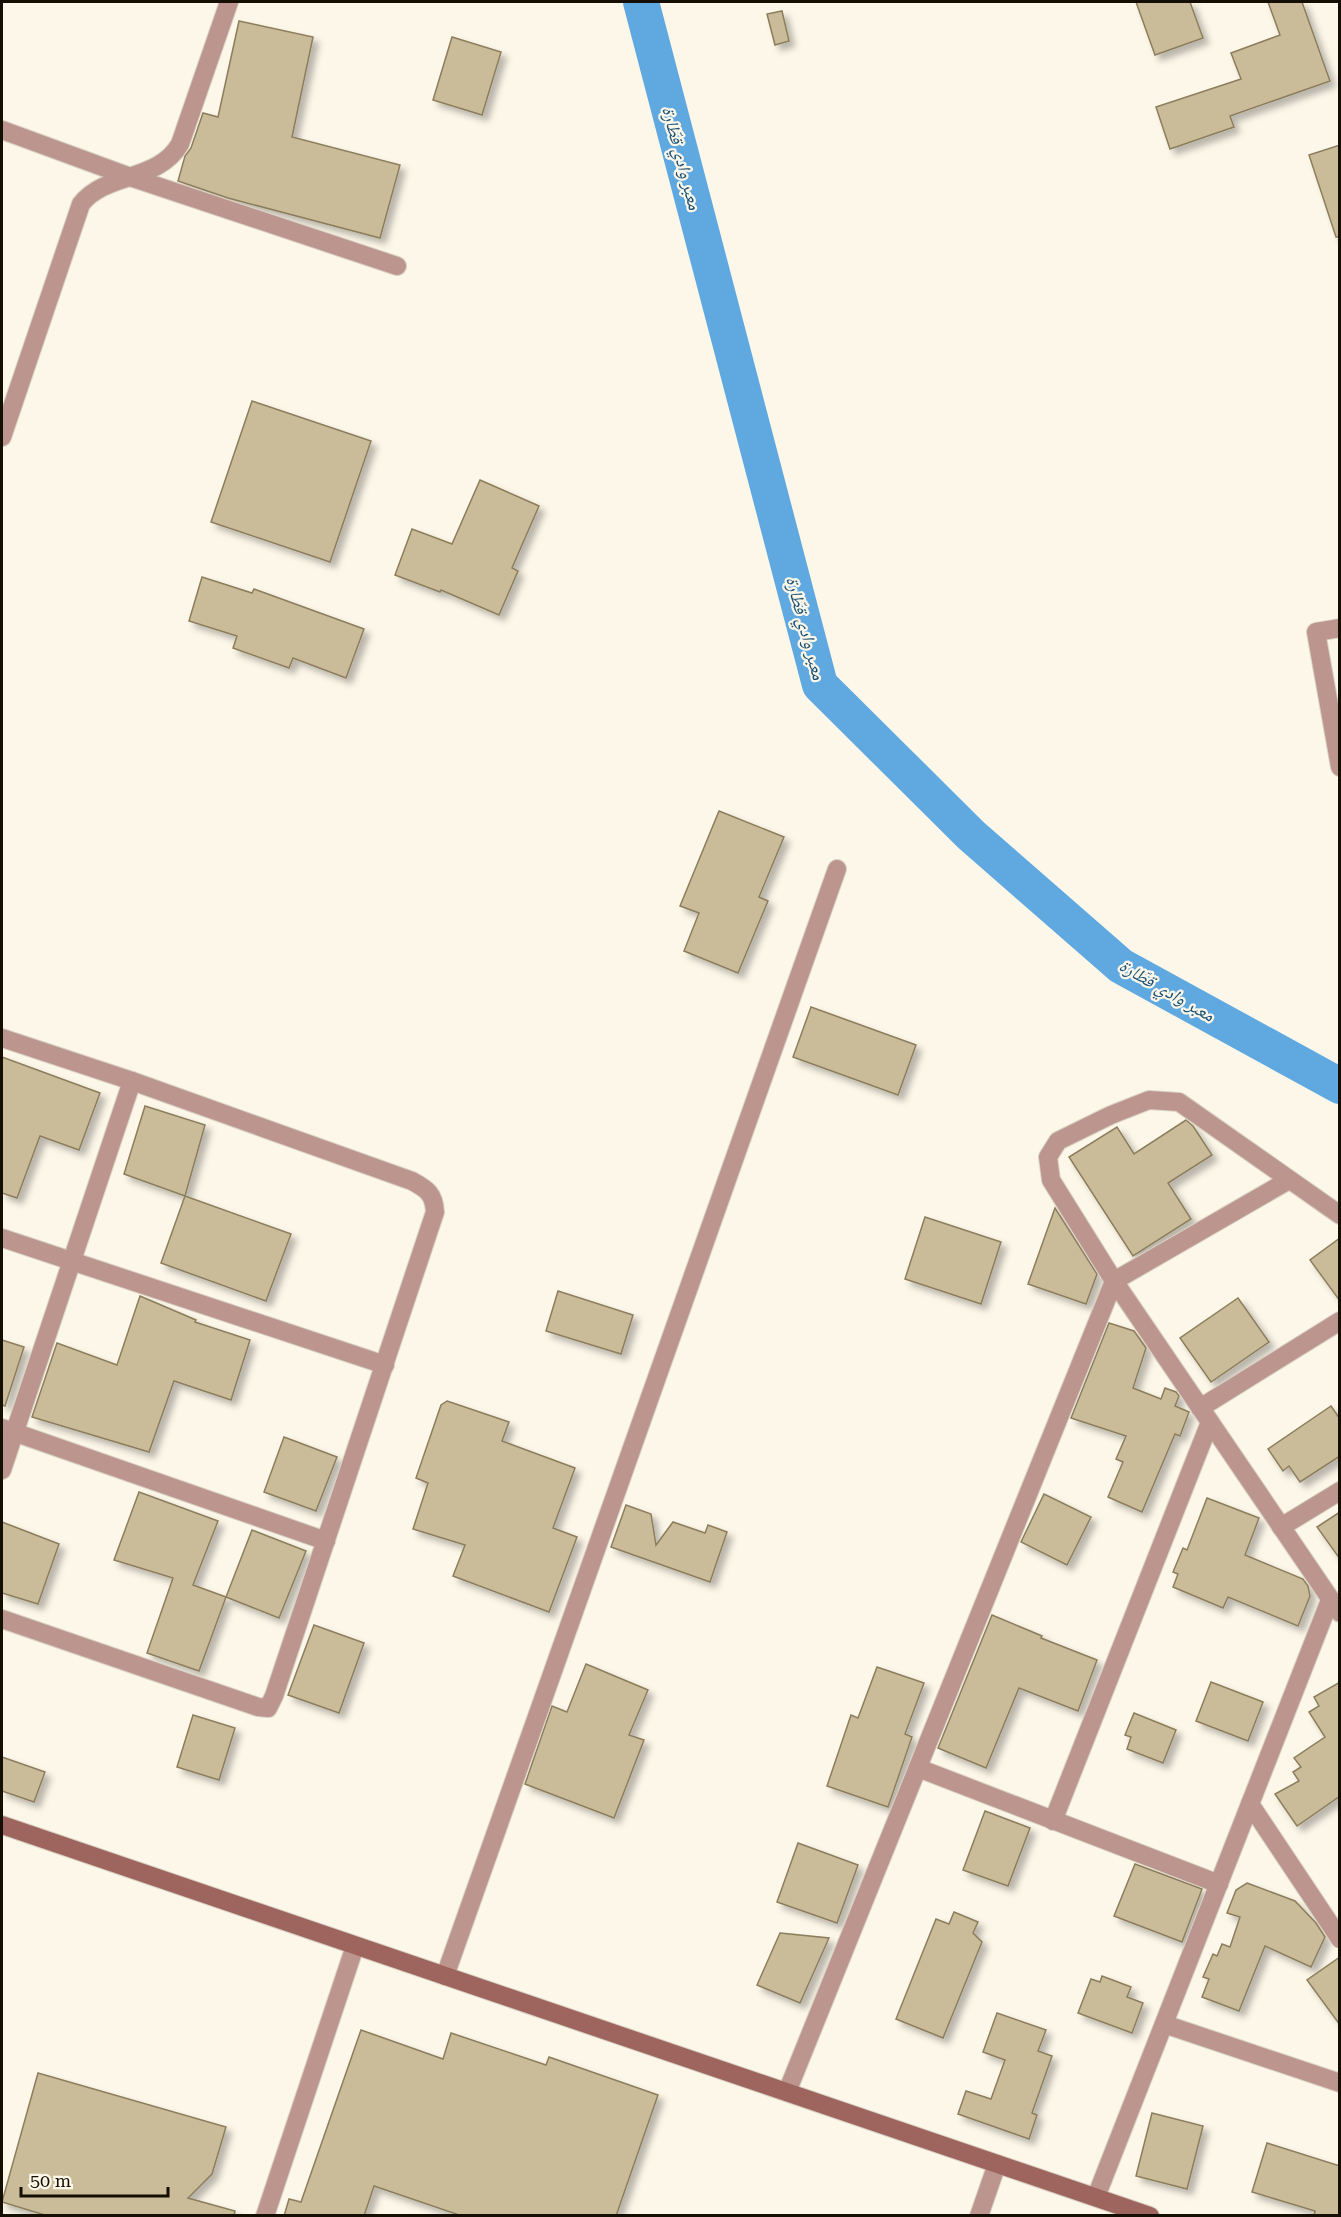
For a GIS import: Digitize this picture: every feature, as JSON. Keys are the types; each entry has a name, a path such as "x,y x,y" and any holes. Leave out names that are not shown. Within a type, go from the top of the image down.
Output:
{"street":[{"path":"2,437 77,212 88,195 96,189 133,178 168,160 180,144 229,2"},
{"path":"2,130 133,178 397,266"},
{"path":"1340,628 1316,632 1340,767"},
{"path":"445,1976 837,869"},
{"path":"2,1038 132,1081 412,1181 427,1190 435,1199 435,1212 274,1696 268,1708 258,1707 2,1619"},
{"path":"2,1470 8,1431 71,1262 132,1081"},
{"path":"1096,2197 1250,1804 1335,1606 1114,1281 1051,1180 1048,1157 1058,1141 1111,1115 1149,1100 1179,1102 1340,1215"},
{"path":"787,2092 1114,1281 1289,1180"},
{"path":"2,1238 384,1365"},
{"path":"1053,1821 1205,1415 1340,1321"},
{"path":"8,1431 326,1541"},
{"path":"1281,1527 1340,1491"},
{"path":"918,1768 1219,1884"},
{"path":"1250,1804 1340,1939"},
{"path":"2,1825 1150,2216"},
{"path":"265,2216 355,1946"},
{"path":"1164,2024 1340,2083"},
{"path":"980,2216 998,2164"}],"building":[{"path":"1136,2 1190,2 1203,38 1155,55"},
{"path":"1268,2 1302,2 1330,81 1230,116 1234,127 1170,149 1156,107 1241,79 1231,53 1280,35"},
{"path":"782,11 789,41 775,45 767,14"},
{"path":"239,21 313,37 292,137 400,165 380,238 228,198 178,181 185,156 191,148 203,113 218,117"},
{"path":"452,37 501,52 482,115 433,100"},
{"path":"1340,145 1340,237 1336,237 1309,155"},
{"path":"252,401 371,441 330,562 211,522"},
{"path":"480,480 539,506 512,568 518,571 499,615 441,590 440,592 395,575 412,529 452,544"},
{"path":"202,577 252,593 254,589 364,629 346,678 293,658 289,668 233,648 237,636 189,621"},
{"path":"719,811 784,837 759,897 768,901 738,973 684,951 699,913 680,906"},
{"path":"811,1007 916,1045 898,1095 793,1057"},
{"path":"2,1057 100,1093 79,1150 40,1136 17,1198 2,1193"},
{"path":"145,1106 205,1125 185,1196 124,1174"},
{"path":"1186,1120 1193,1126 1212,1155 1168,1183 1191,1219 1133,1256 1069,1157 1117,1127 1134,1154"},
{"path":"185,1196 291,1234 266,1301 161,1263"},
{"path":"1055,1208 1097,1274 1086,1304 1028,1284"},
{"path":"925,1217 1001,1242 981,1304 905,1279"},
{"path":"1340,1238 1340,1301 1310,1260"},
{"path":"558,1291 633,1315 621,1354 546,1331"},
{"path":"140,1296 196,1320 195,1322 250,1340 231,1400 174,1381 149,1452 32,1417 57,1343 117,1365"},
{"path":"1238,1298 1269,1342 1211,1382 1180,1338"},
{"path":"1109,1323 1134,1331 1146,1348 1133,1388 1161,1399 1165,1388 1176,1392 1179,1396 1175,1406 1189,1412 1180,1436 1175,1434 1142,1512 1108,1497 1123,1462 1116,1459 1126,1436 1071,1418"},
{"path":"2,1340 24,1347 5,1406 2,1405"},
{"path":"447,1401 509,1422 502,1441 575,1468 553,1528 577,1537 549,1612 453,1576 465,1545 413,1529 428,1483 416,1478 441,1405"},
{"path":"1331,1406 1340,1419 1340,1456 1300,1482 1289,1466 1283,1471 1268,1449"},
{"path":"284,1437 337,1457 316,1511 264,1492"},
{"path":"139,1492 218,1521 193,1585 226,1597 199,1671 147,1653 173,1578 114,1560"},
{"path":"1044,1494 1091,1517 1067,1565 1021,1542"},
{"path":"1207,1498 1259,1518 1245,1555 1303,1579 1308,1586 1310,1596 1298,1626 1228,1597 1223,1608 1173,1587 1178,1574 1173,1572 1183,1548 1187,1550"},
{"path":"626,1505 651,1514 656,1545 673,1522 705,1533 708,1525 727,1532 710,1582 611,1547"},
{"path":"1340,1512 1340,1559 1317,1527"},
{"path":"2,1522 59,1544 38,1604 2,1593"},
{"path":"252,1530 306,1551 279,1618 226,1597"},
{"path":"992,1615 1042,1636 1041,1638 1097,1660 1078,1711 1019,1688 986,1768 938,1748"},
{"path":"314,1625 364,1643 339,1713 288,1695"},
{"path":"586,1664 648,1690 629,1735 644,1740 614,1818 525,1784 552,1706 567,1712"},
{"path":"877,1667 924,1683 905,1734 912,1737 888,1807 827,1786 851,1715 858,1718"},
{"path":"1211,1682 1263,1702 1248,1741 1196,1721"},
{"path":"1340,1682 1340,1796 1297,1826 1275,1794 1299,1781 1293,1772 1301,1767 1294,1758 1325,1737 1309,1712 1319,1706 1314,1697"},
{"path":"1134,1713 1176,1730 1163,1763 1127,1749 1131,1737 1125,1735"},
{"path":"193,1715 235,1728 219,1780 177,1767"},
{"path":"2,1757 45,1772 34,1802 2,1791"},
{"path":"985,1811 1030,1828 1008,1886 963,1870"},
{"path":"798,1843 858,1865 837,1923 777,1902"},
{"path":"1135,1864 1202,1889 1182,1942 1114,1916"},
{"path":"1247,1883 1295,1901 1316,1923 1325,1937 1311,1967 1265,1946 1239,2011 1202,1997 1209,1979 1203,1977 1213,1954 1217,1956 1222,1944 1230,1947 1240,1917 1227,1913 1236,1890"},
{"path":"954,1912 978,1922 973,1933 982,1942 943,2038 896,2019 936,1919 949,1924"},
{"path":"780,1933 829,1938 800,2003 757,1985"},
{"path":"1340,1957 1340,2025 1307,1980"},
{"path":"1102,1976 1131,1987 1127,1997 1143,2003 1132,2033 1078,2013 1091,1979 1100,1982"},
{"path":"997,2013 1046,2030 1038,2051 1052,2056 1032,2113 1037,2115 1029,2139 958,2114 966,2091 991,2099 1005,2060 983,2052"},
{"path":"361,2030 443,2059 451,2033 546,2065 549,2057 658,2095 616,2216 462,2216 374,2186 364,2216 284,2216 289,2199 301,2202"},
{"path":"38,2073 226,2127 212,2174 188,2198 235,2211 234,2216 48,2216 2,2202"},
{"path":"1152,2113 1203,2126 1187,2189 1136,2176"},
{"path":"1267,2143 1340,2166 1340,2216 1314,2216 1315,2211 1252,2192"}],"waterway":[{"name":"معبر وادي قطّارة","path":"641,2 820,685 971,835 1121,966 1340,1086"}]}
